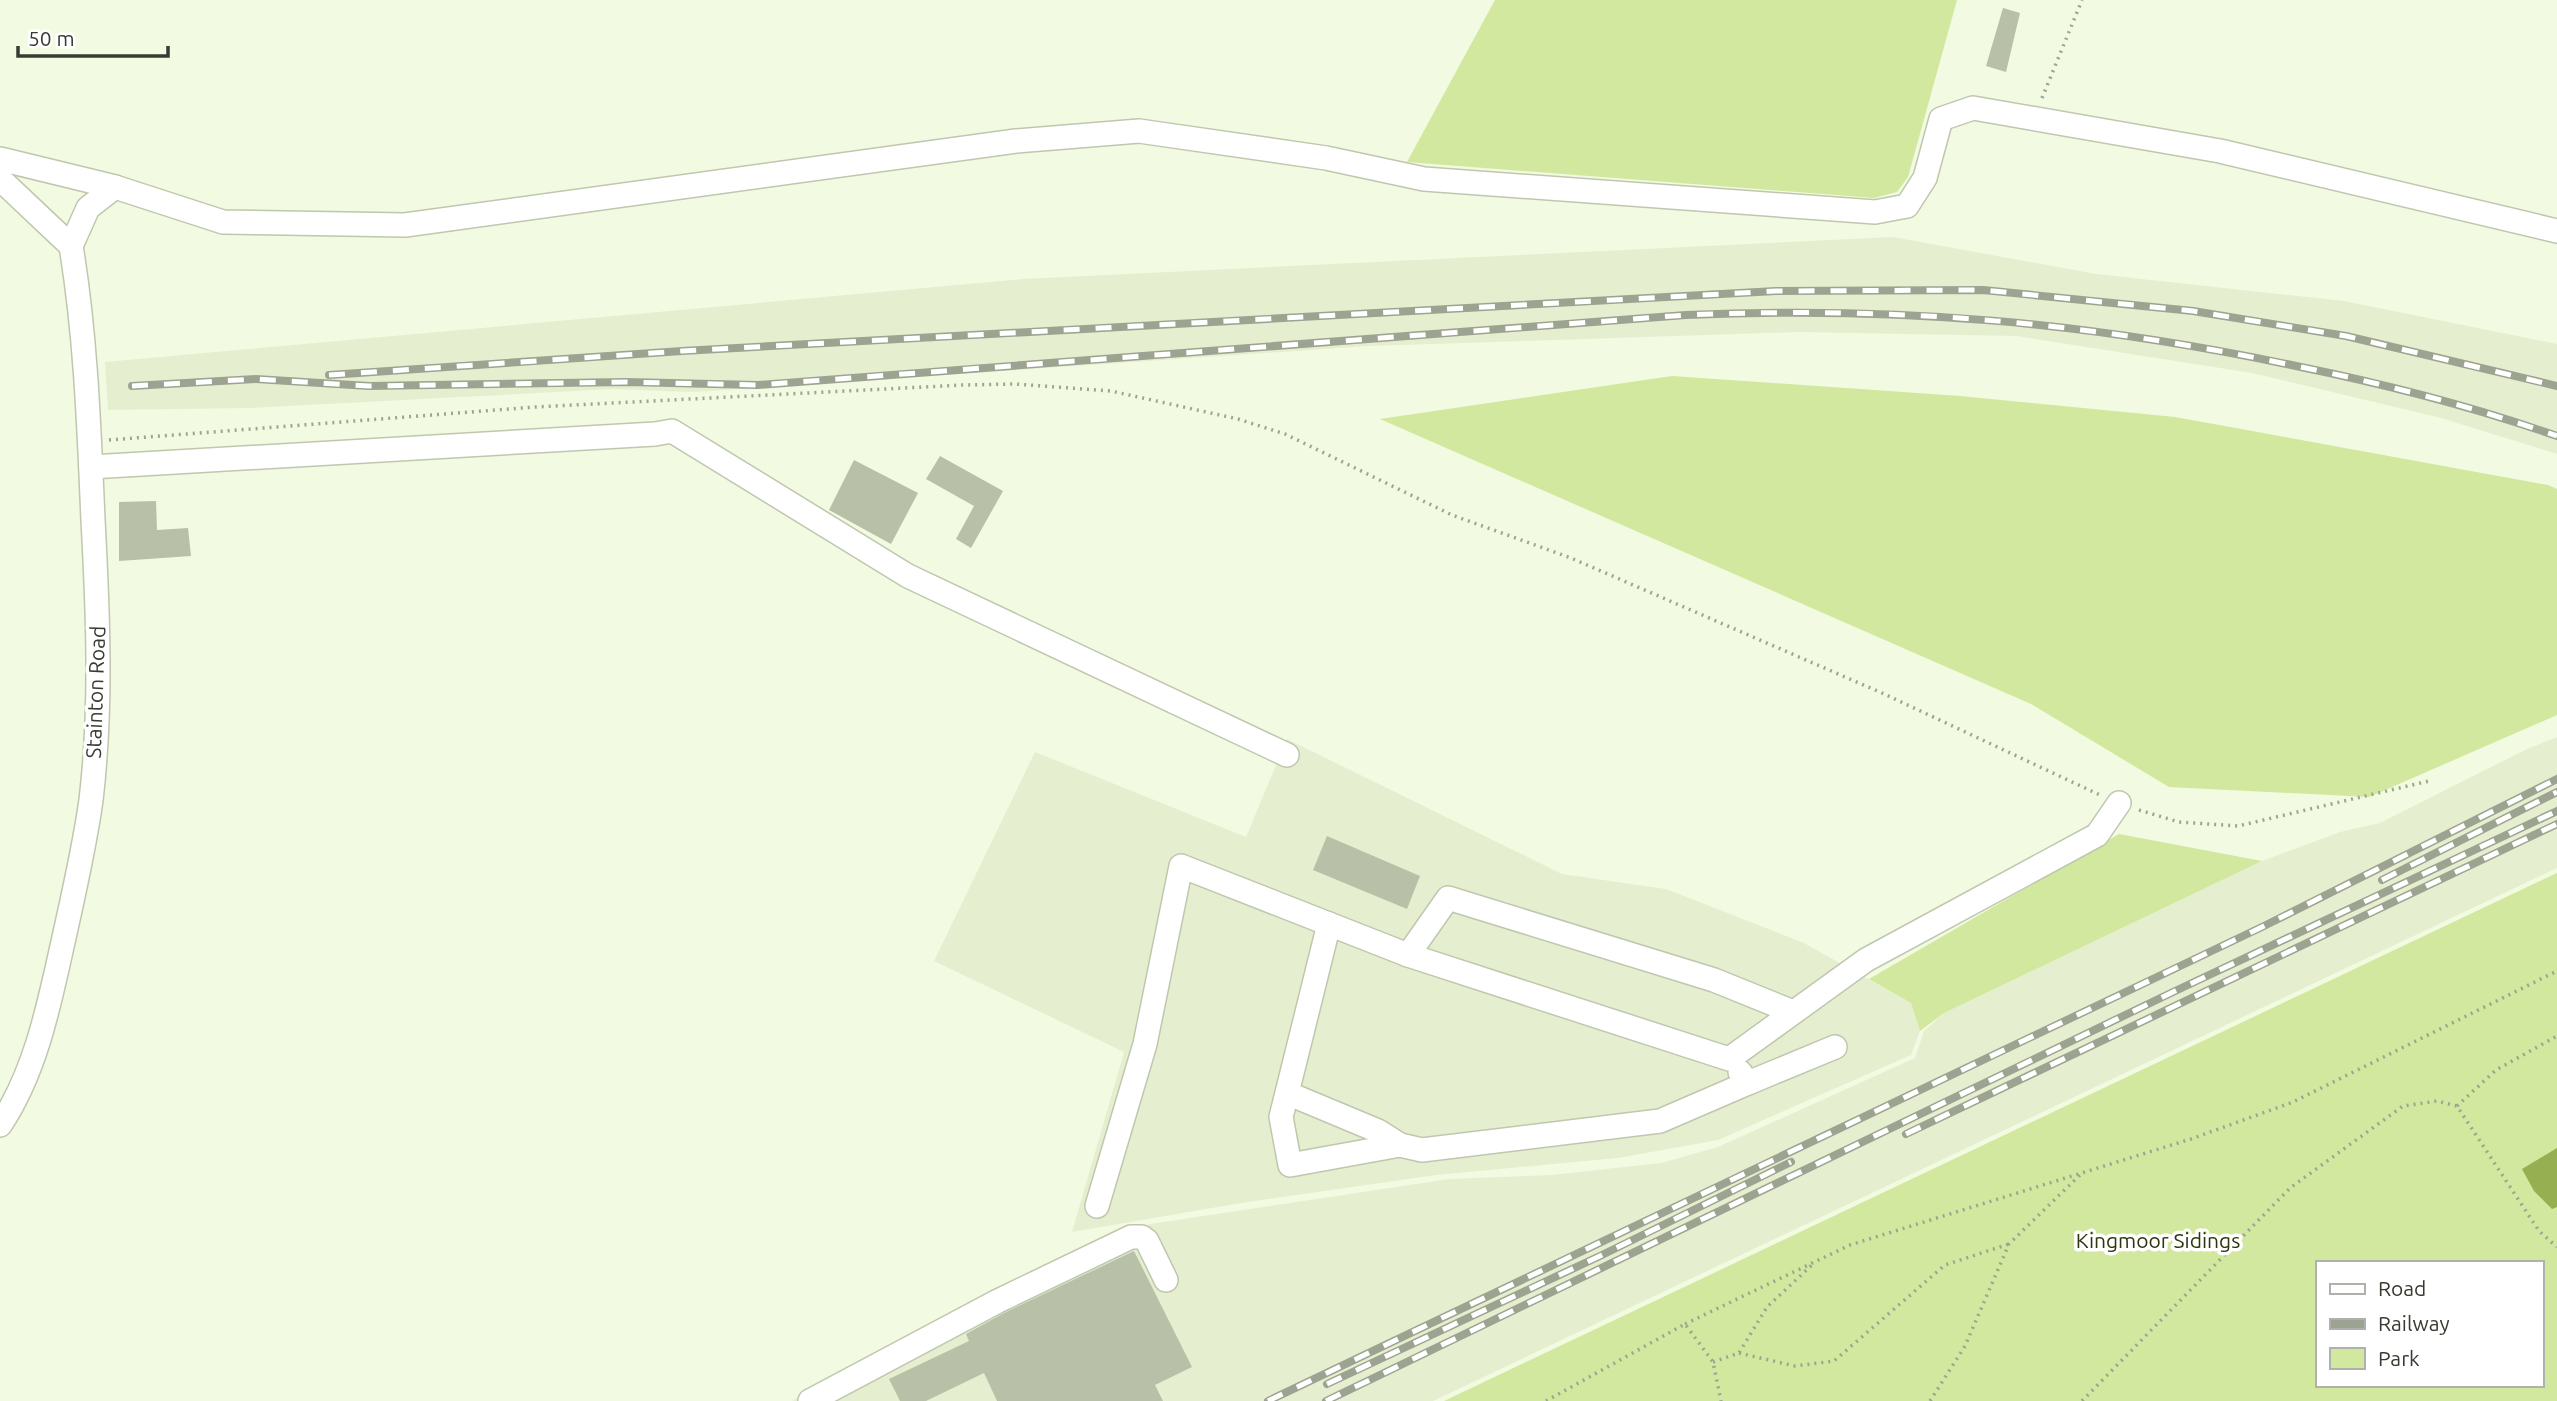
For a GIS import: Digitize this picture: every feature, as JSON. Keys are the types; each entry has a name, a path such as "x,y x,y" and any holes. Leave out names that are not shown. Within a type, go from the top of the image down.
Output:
{"street":[{"path":"0,159 115,187 223,222 405,225 1016,141 1139,131 1326,158 1424,179 1875,212 1907,206 1925,178 1941,119 1973,108 2220,151 2557,231"},
{"path":"0,178 71,246 88,208 115,187"},
{"name":"Stainton Road","path":"0,1125 25,1077 39,1036 74,892 91,800 97,633 82,312 71,246"},
{"path":"91,467 671,431 908,576 1287,755"},
{"path":"1729,1059 1866,960 2097,835 2119,803"},
{"path":"1097,1206 1145,1044 1181,866 1408,955 1729,1059 1748,1083"},
{"path":"1408,955 1448,898 1714,980 1793,1012"},
{"path":"1329,924 1281,1117 1290,1165 1400,1145"},
{"path":"1287,1093 1378,1131 1400,1145 1422,1150 1660,1121 1835,1047"},
{"path":"810,1401 998,1301 1131,1237 1142,1237 1147,1241 1166,1280"}],"path":[{"path":"2034,118 2082,0"},
{"path":"90,442 637,400 963,384 1015,384 1111,391 1211,412 1284,434 1452,515 1571,558 1882,693 2119,803 2179,822 2238,826 2430,782"},
{"path":"1546,1401 1685,1324 1850,1245 2192,1139 2292,1102 2557,971"},
{"path":"2458,1107 2496,1070 2556,1039"},
{"path":"2082,1401 2290,1188 2403,1106 2437,1101 2458,1107 2539,1231 2557,1247"},
{"path":"1930,1401 1965,1346 2009,1244 2081,1174"},
{"path":"1713,1363 1739,1353 1795,1366 1834,1361 1945,1265 2009,1244"},
{"path":"1739,1353 1767,1307 1818,1260"},
{"path":"1685,1324 1713,1363 1721,1401"}],"shaded area":[{"path":"1893,237 2096,274 2344,301 2557,344 2557,454 2441,418 2252,373 2016,336 1799,332 1369,346 693,392 613,389 251,408 108,410 105,362 1023,279"},
{"path":"2557,737 2557,868 1433,1401 792,1401 945,1321 1150,1224 1449,1179 1551,1175 1661,1163 1718,1147 1915,1058 1924,1031 1944,1013 2262,861 2340,832 2380,823 2527,749"},
{"path":"1287,739 1562,874 1666,889 1804,943 1911,1003 1920,1031 1911,1055 1718,1140 1618,1158 1436,1175 1241,1203 1072,1232 1124,1052 934,961 1035,752 1246,837"},
{"path":"2557,1148 2557,1207 2552,1209 2534,1191 2522,1169"}],"green space":[{"path":"1495,0 1957,0 1908,177 1897,192 1874,198 1407,162"},
{"path":"1672,376 1960,396 2175,417 2548,485 2557,489 2557,715 2369,797 2169,787 2031,704 1380,419"},
{"path":"2119,834 2262,861 1944,1013 1920,1031 1911,1003 1869,979"},
{"name":"Kingmoor Sidings","path":"2557,873 2557,1401 1444,1401"}],"building":[{"path":"2003,8 2020,13 2006,72 1986,66"},
{"path":"940,456 1003,491 971,548 956,539 974,506 926,479"},
{"path":"854,460 918,493 891,544 829,510"},
{"path":"156,501 157,530 188,528 191,556 119,561 119,502"},
{"path":"1327,836 1420,876 1407,909 1313,870"},
{"path":"1134,1251 1192,1367 1155,1385 1163,1401 997,1401 984,1373 926,1401 900,1401 889,1379 969,1341 966,1334 1004,1313"}],"railway":[{"path":"329,375 682,351 1776,291 1983,290 2193,311 2346,336 2557,386"},
{"path":"132,386 256,379 369,386 626,382 758,385 1686,315 1842,313 2068,328 2219,351 2395,388 2460,405 2557,436"},
{"path":"1268,1401 2264,926 2557,779"},
{"path":"2382,880 2557,792"},
{"path":"1326,1401 2173,992 2557,811"},
{"path":"1906,1134 2557,824"},
{"path":"1327,1384 1602,1255 1791,1162"}]}
